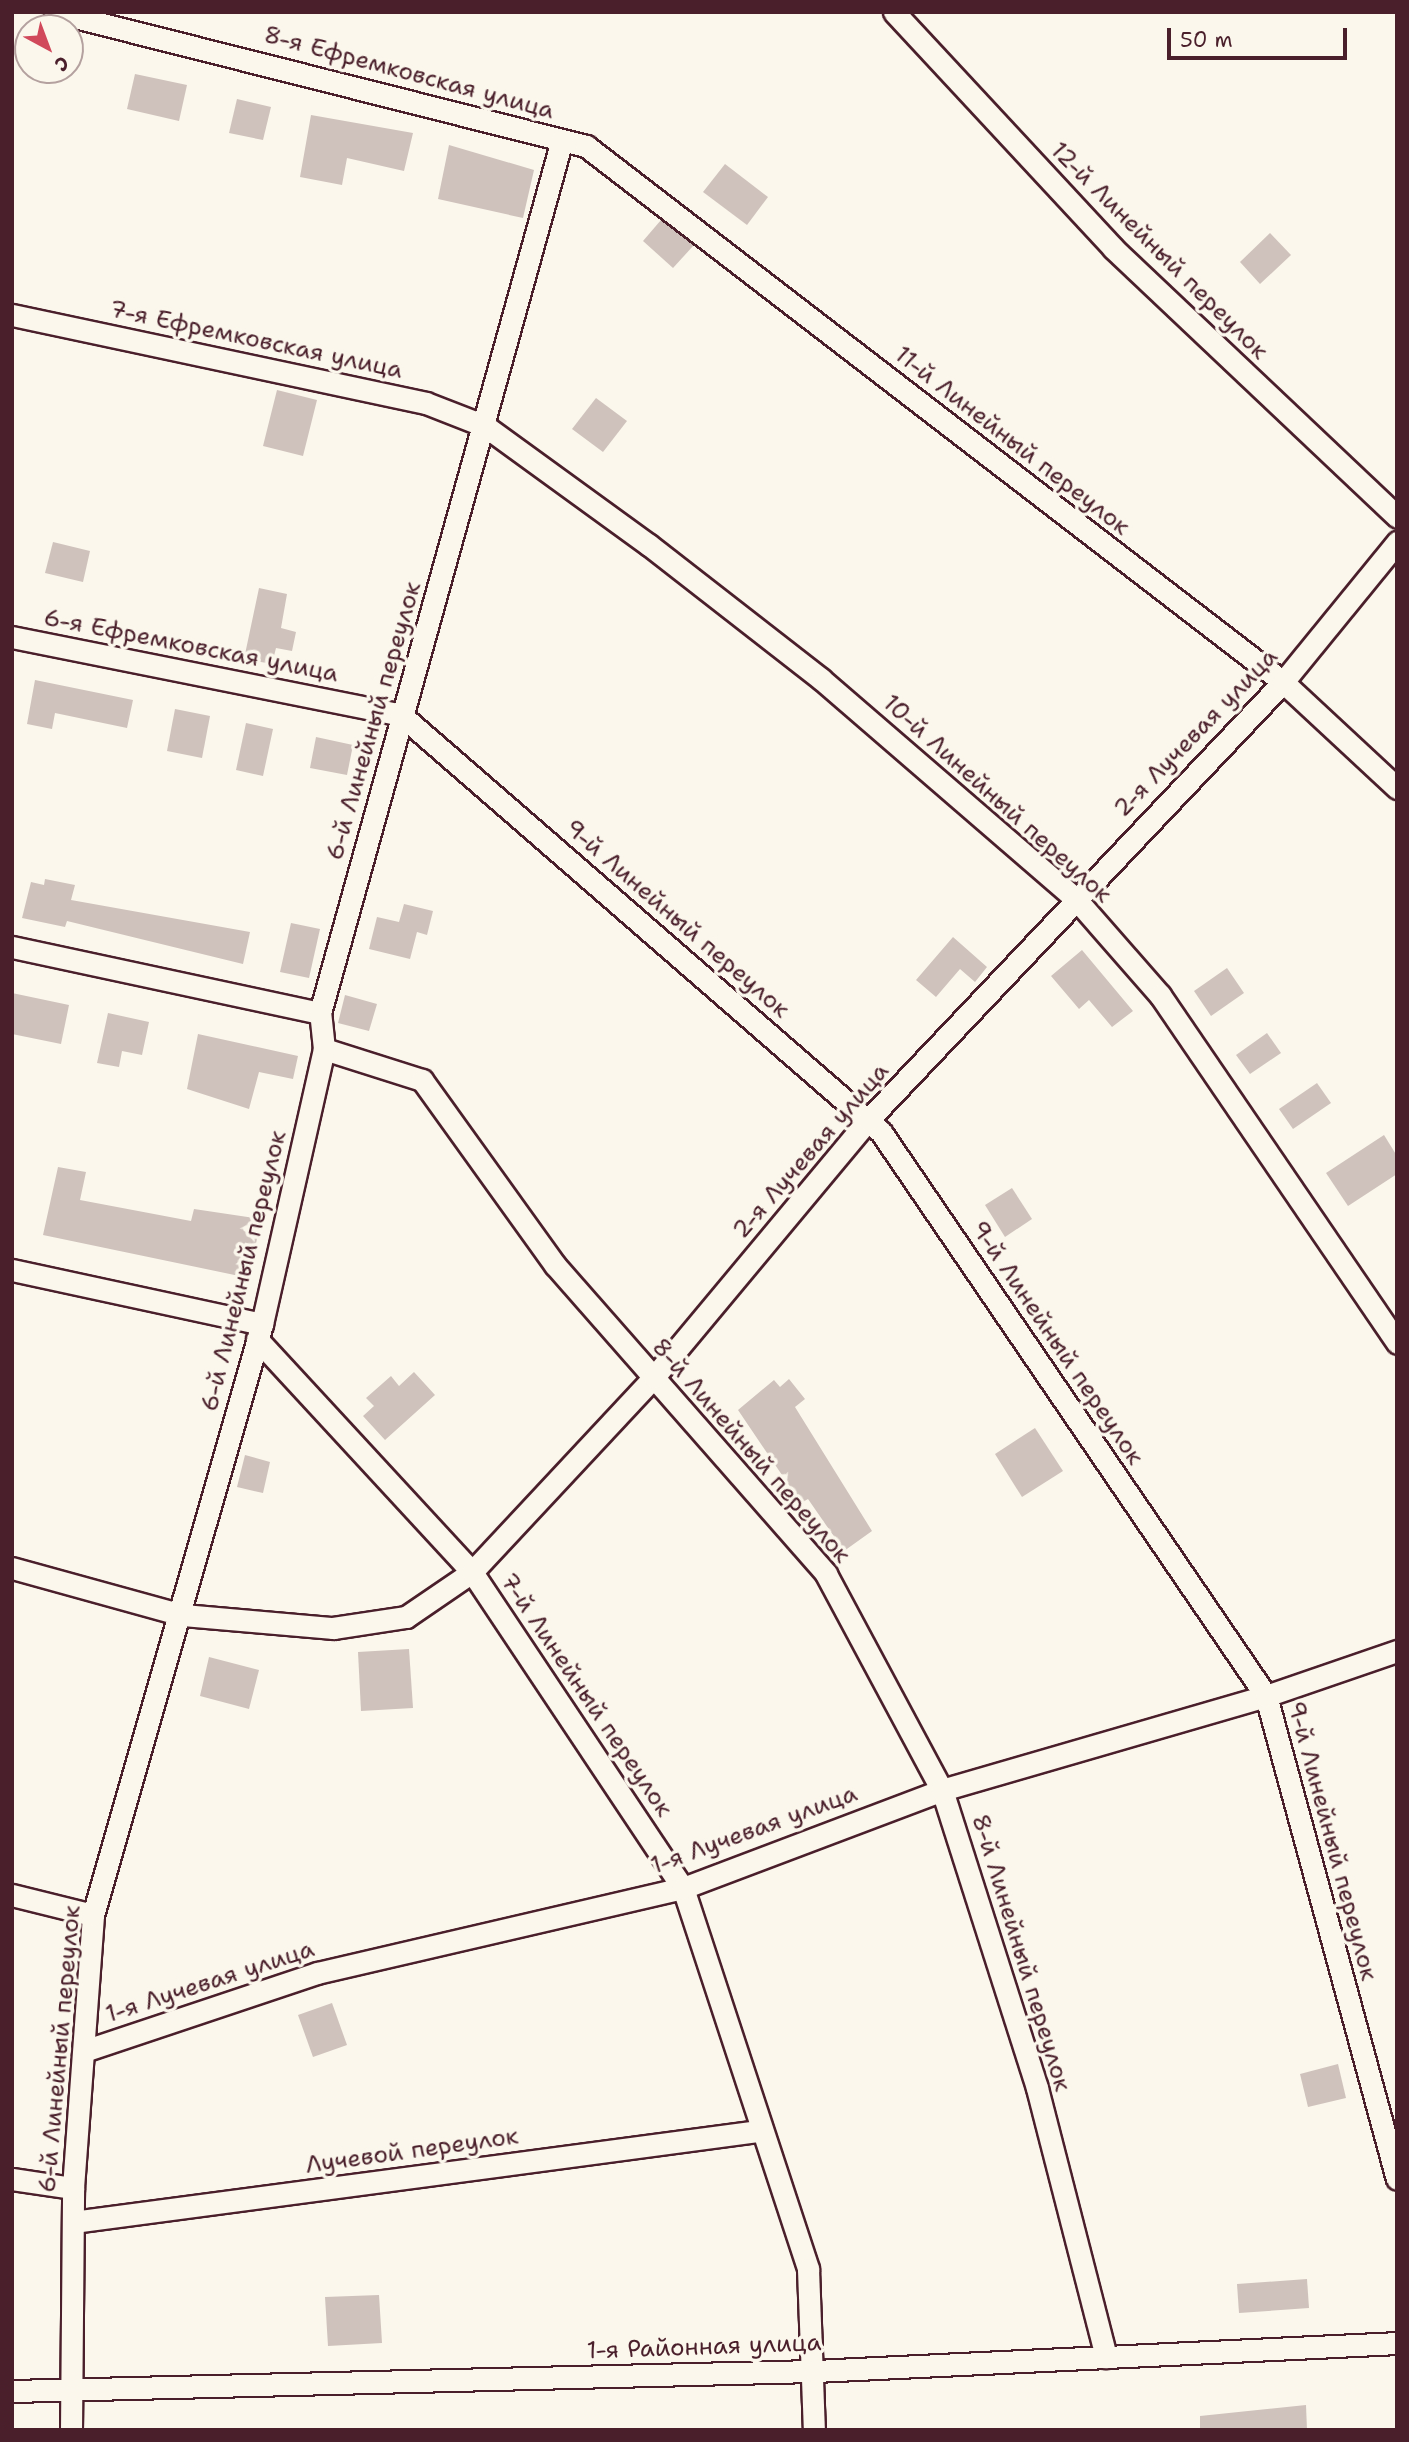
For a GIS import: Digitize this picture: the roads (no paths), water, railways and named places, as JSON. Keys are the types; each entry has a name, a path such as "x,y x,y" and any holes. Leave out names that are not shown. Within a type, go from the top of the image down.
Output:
{"street":[{"name":"8-я Ефремковская улица","path":"55,12 586,146"},
{"name":"12-й Линейный переулок","path":"894,12 1113,248 1397,517"},
{"name":"6-й Линейный переулок","path":"71,2430 69,2392 74,2189 93,1915 183,1615 260,1331 324,1049 320,1013 401,715 485,426 562,140"},
{"name":"11-й Линейный переулок","path":"586,146 1283,682 1397,788"},
{"name":"7-я Ефремковская улица","path":"12,315 426,403 485,426"},
{"name":"10-й Линейный переулок","path":"485,426 821,679 1075,898 1160,995 1397,1343"},
{"name":"2-я Лучевая улица","path":"12,1568 183,1615 333,1628 406,1616 472,1572 654,1377 868,1120 1075,898 1283,682 1397,542"},
{"name":"6-я Ефремковская улица","path":"12,637 401,715"},
{"name":"9-й Линейный переулок","path":"401,715 868,1120 1266,1696 1397,2179"},
{"path":"12,947 320,1013"},
{"name":"8-й Линейный переулок","path":"324,1049 422,1080 555,1265 826,1574 942,1790 1037,2088 1106,2357"},
{"path":"12,1270 260,1331"},
{"name":"7-й Линейный переулок","path":"260,1331 472,1572 683,1888 759,2131 808,2269 815,2371 814,2430"},
{"name":"1-я Лучевая улица","path":"83,2051 317,1973 683,1888 942,1790 1266,1696 1397,1651"},
{"path":"12,1895 93,1915"},
{"name":"Лучевой переулок","path":"73,2222 759,2131"},
{"path":"12,2179 74,2189"},
{"name":"1-я Районная улица","path":"12,2391 69,2392 815,2371 1397,2343"}]}
